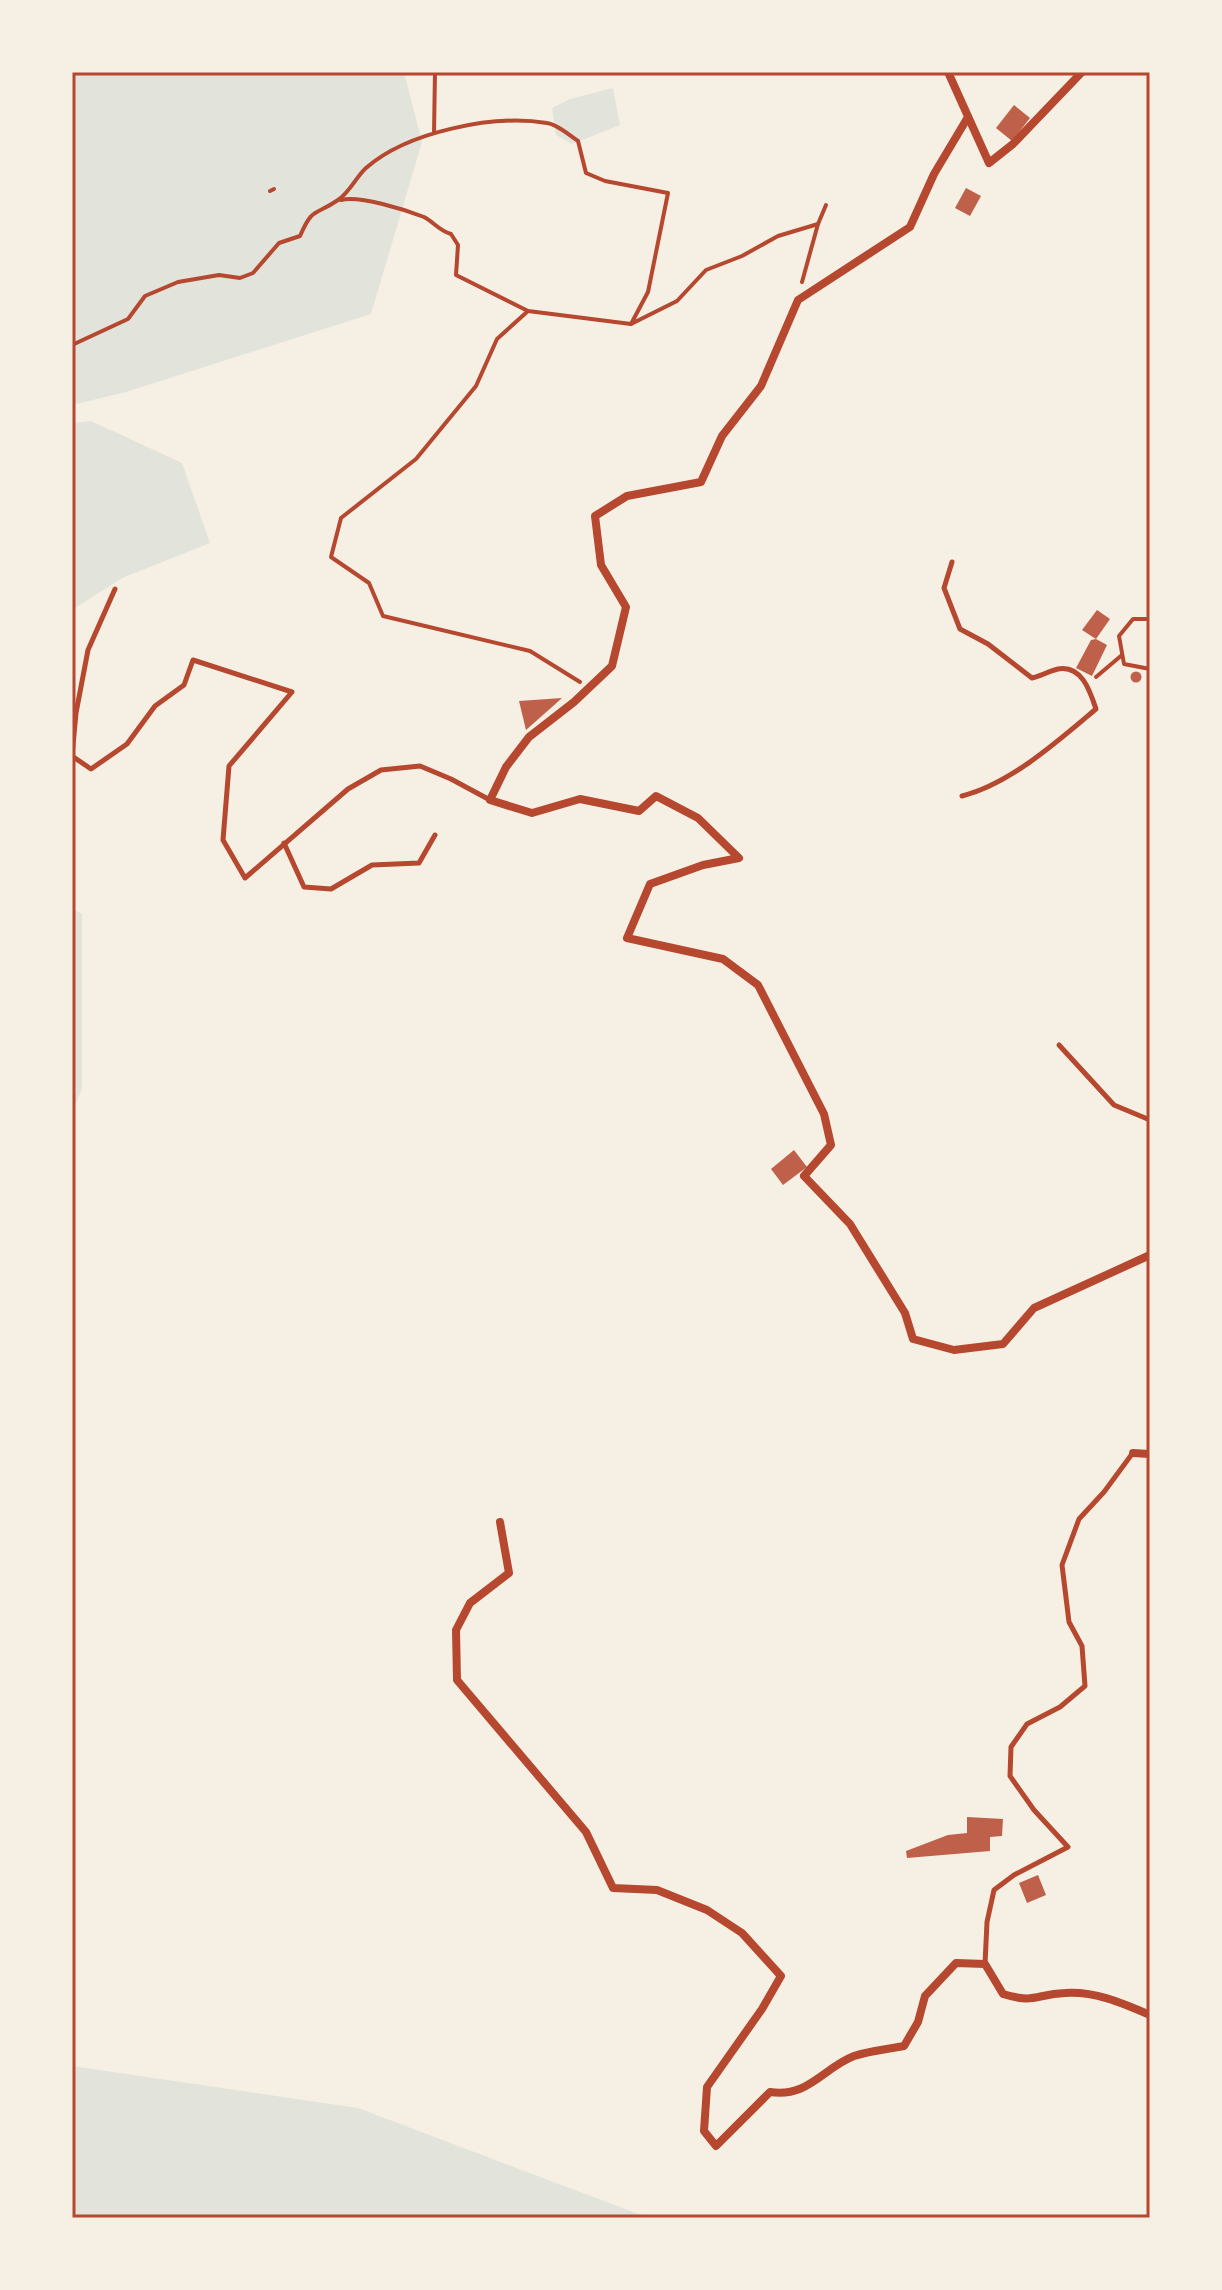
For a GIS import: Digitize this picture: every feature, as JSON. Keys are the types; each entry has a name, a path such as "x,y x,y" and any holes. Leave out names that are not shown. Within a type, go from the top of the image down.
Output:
{"street":[{"path":"948,72 989,163 1013,144 1082,72"},
{"path":"968,117 934,174 910,227 798,300 761,386 722,436 701,482 627,496 595,516 601,565 626,607 612,666 529,737 506,767 490,800 532,813 580,799 639,811 656,796 698,818 739,858 703,865 650,884 627,938 723,959 758,985 824,1114 831,1145 804,1176 850,1224 905,1313 913,1339 954,1350 1003,1344 1034,1308 1150,1255"},
{"path":"1133,1453 1150,1454"},
{"path":"500,1522 509,1573 470,1603 456,1630 457,1680 586,1832 613,1888 657,1890 707,1910 742,1933 781,1976 762,2009 707,2087 704,2131 716,2146 770,2092 787,2094 819,2079 853,2057 904,2046 918,2022 925,1996 956,1963 985,1964 1003,1994 1025,2001 1063,1993 1094,1994 1150,2015"}],"lane":[{"path":"952,562 944,588 960,629 988,644 1032,678 1060,669 1080,675 1096,709 1053,746 982,791 962,796"},
{"path":"115,589 88,650 76,713 72,756 91,769 127,744 155,706 184,685 193,660 292,692 229,766 223,840 245,878 348,789 381,770 420,766 490,800"},
{"path":"284,843 304,887 331,889 372,865 419,863 435,835"},
{"path":"1059,1045 1114,1105 1150,1120"},
{"path":"985,1964 987,1922 994,1890 1014,1875 1068,1847 1034,1810 1010,1776 1011,1747 1027,1724 1060,1707 1085,1686 1082,1646 1069,1622 1062,1565 1079,1519 1133,1453"}],"path":[{"path":"434,133 435,72"},
{"path":"337,201 367,167 412,141 452,127 492,122 549,123 578,141 586,173 605,181 668,193 648,292 631,324"},
{"path":"72,345 128,319 145,296 178,282 219,275 240,278 253,273 279,243 300,236 309,215 348,197 427,218 439,231 451,234 458,245 456,275 528,311 631,324 677,301 706,270 742,256 778,236 818,224"},
{"path":"798,300 807,258 826,205"},
{"path":"528,311 497,339 476,386 416,459 341,518 331,557 369,583 383,616 530,651 589,687"},
{"path":"1150,619 1133,619 1119,636 1124,664 1150,669"},
{"path":"1087,685 1122,655"}],"shaded area":[{"path":"72,72 404,72 422,142 371,314 126,392 72,405"},
{"path":"613,88 620,125 572,144 556,135 552,108 570,99"},
{"path":"91,421 182,463 210,543 122,578 72,610 72,423"},
{"path":"72,908 82,914 82,1089 72,1112"},
{"path":"72,2066 358,2108 649,2218 72,2218"}],"building":[{"path":"1014,105 1030,118 1012,141 996,128"},
{"path":"966,188 981,196 970,216 955,208"},
{"path":"1097,610 1110,619 1096,639 1082,630"},
{"path":"1096,639 1107,645 1092,676 1076,668 1091,640"},
{"path":"1136,671 1142,677 1136,683 1130,677"},
{"path":"562,698 552,707 526,730 519,701"},
{"path":"794,1150 807,1167 783,1185 771,1169"},
{"path":"967,1817 1003,1819 1002,1836 990,1837 990,1851 907,1858 906,1851 948,1835 967,1833"},
{"path":"1038,1875 1046,1895 1027,1903 1019,1883"}]}
